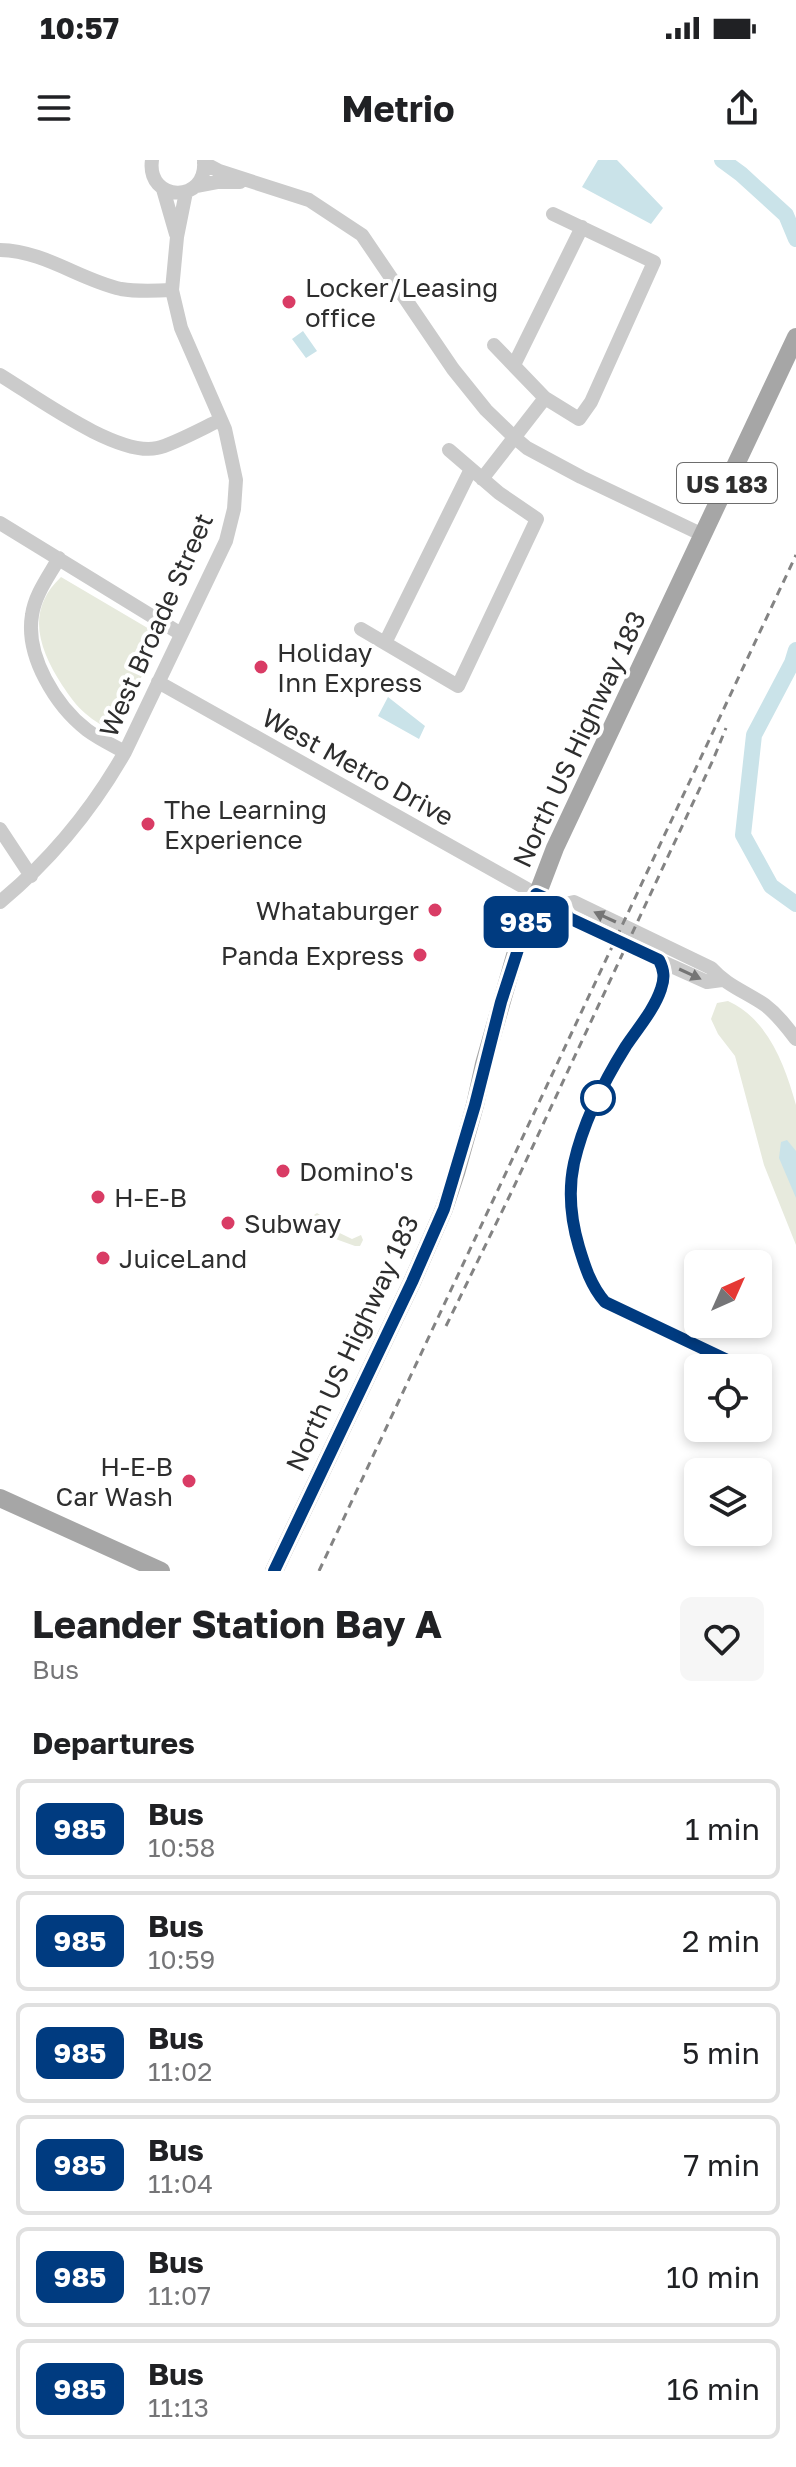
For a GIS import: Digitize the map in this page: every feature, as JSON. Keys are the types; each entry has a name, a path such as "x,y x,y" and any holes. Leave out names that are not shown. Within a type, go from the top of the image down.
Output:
{"main road":[{"name":"North US Highway 183","path":"274,1571 444,1209 501,1002 536,894 566,823 796,337"},
{"path":"0,1498 161,1571"}],"street":[{"name":"West Broade Street","path":"147,162 163,189 177,237"},
{"path":"204,162 219,171 309,200 362,235 453,369 486,410 514,437 527,448 581,477 703,535"},
{"name":"West Broade Street","path":"0,902 31,876 70,835 106,785 125,752 226,541 234,509 236,480 225,429 181,328 172,290 177,237 191,189 201,179 204,162"},
{"path":"163,189 178,193 217,182 261,183"},
{"path":"494,345 545,398 579,419 591,402 654,262 553,214"},
{"path":"514,365 582,227"},
{"path":"0,250 30,255 120,288 172,290"},
{"path":"0,375 108,440 129,447 157,449 220,420"},
{"path":"385,643 477,474 514,437 545,398"},
{"path":"361,629 458,686 537,519 449,450"},
{"path":"0,523 181,634"},
{"path":"59,558 39,592 32,613 31,631 37,660 68,712 103,740 125,752"},
{"name":"West Metro Drive","path":"158,682 536,894 561,905 574,902 711,968 722,980 763,1003 796,1039"},
{"path":"0,829 31,876"}],"shaded area":[{"path":"61,577 151,630 158,643 118,725 112,731 79,708 62,685 42,644 39,617 50,590"},
{"path":"728,1001 754,1019 764,1031 780,1059 796,1105 796,1245 764,1165 735,1056 711,1019 717,1003"},
{"path":"317,1213 323,1217 317,1222 352,1239 361,1235 363,1240 360,1246 319,1233 314,1215"}],"water":[{"path":"598,160 617,160 663,208 651,224 582,187"},
{"path":"303,331 317,351 306,358 292,339"},
{"path":"388,697 425,726 419,739 378,716"},
{"path":"787,1140 796,1151 796,1198 779,1158 781,1142"}],"waterway":[{"path":"722,160 786,215 796,239"},
{"path":"796,650 754,735 743,835 771,886 796,904"}],"railway":[{"path":"319,1571 796,555"},
{"path":"446,1326 511,1193 726,728"}],"bus line":[{"name":"985","path":"274,1571 444,1209 501,1002 536,894 561,905 569,918 659,960 662,967 664,975 656,1000 625,1048 585,1130 572,1172 572,1222 589,1277 605,1302 715,1354"}],"place":[{"name":"Locker/Leasing office","path":"289,302"},
{"name":"Holiday Inn Express","path":"261,667"},
{"name":"The Learning Experience","path":"148,824"},
{"name":"Whataburger","path":"435,910"},
{"name":"Panda Express","path":"420,955"},
{"name":"Domino's","path":"283,1171"},
{"name":"H-E-B","path":"98,1197"},
{"name":"Subway","path":"228,1223"},
{"name":"JuiceLand","path":"103,1258"},
{"name":"H-E-B Car Wash","path":"189,1481"}]}
